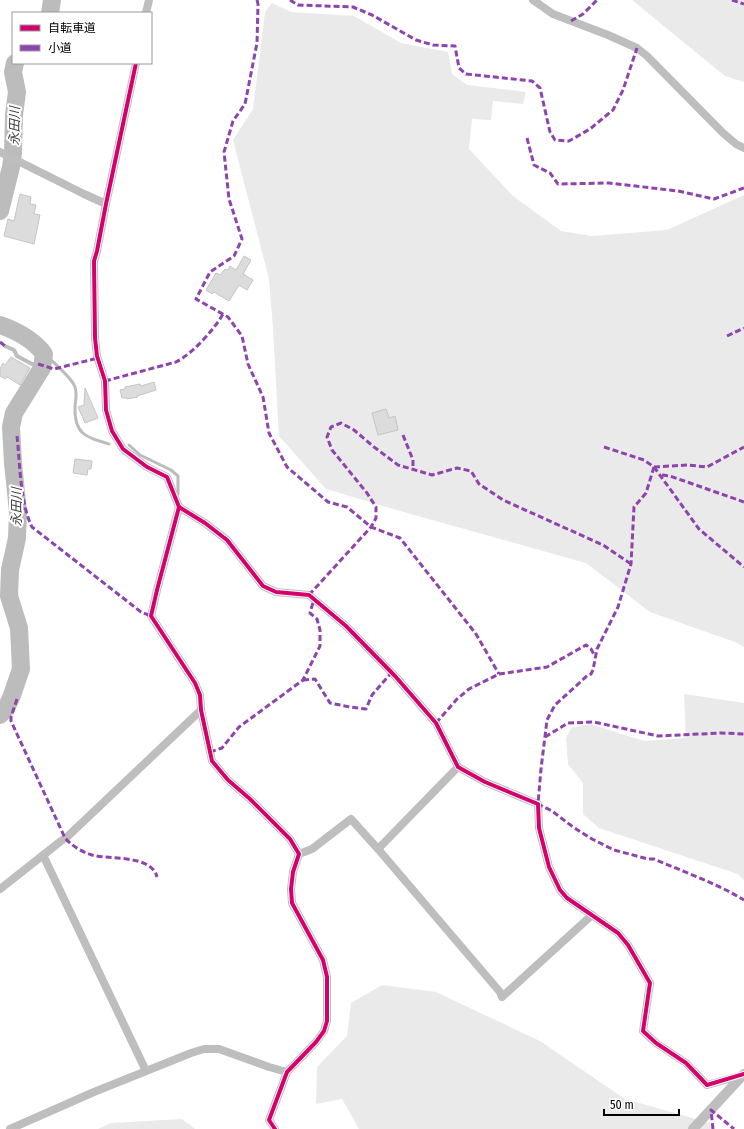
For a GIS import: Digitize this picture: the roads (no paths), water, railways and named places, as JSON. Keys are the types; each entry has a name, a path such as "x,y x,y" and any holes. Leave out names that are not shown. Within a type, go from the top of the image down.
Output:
{"street":[{"path":"146,12 149,0"},
{"path":"533,0 553,14 637,48 647,56 722,133 736,144 744,148"},
{"path":"136,64 94,261 95,338 97,356 105,381 106,410 112,431 123,449 147,467 167,477 179,507 227,540 263,586 276,592 309,595 346,626 395,676 436,723 458,767 485,782 538,804 539,828 548,867 560,890 567,898 618,933 628,945 650,983 644,1031 656,1043 686,1063 707,1085 744,1075"},
{"path":"1,153 106,204"},
{"path":"179,507 151,616 194,683 200,695 201,710 212,761 228,780 250,799 290,839 298,854 293,872 291,889 292,903 323,960 327,977 328,1010 324,1031 316,1042 287,1072 269,1120 275,1129"},
{"path":"0,889 60,841 67,838 201,710"},
{"path":"378,849 458,767"},
{"path":"298,854 312,849 351,819 495,986 502,997 577,927 592,915"},
{"path":"43,855 146,1071"},
{"path":"10,1129 146,1071 191,1053 211,1048 219,1049 287,1072"},
{"path":"693,1129 744,1075"}],"lane":[{"path":"5,346 14,350 17,356 22,359 32,364 38,364"}],"waterway":[{"name":"永田川","path":"50,12 52,0"},
{"name":"永田川","path":"0,211 13,153 14,115 17,92 13,72 15,64"},
{"name":"永田川","path":"0,325 24,336 35,344 44,354 42,368 14,413 11,427 18,512 17,538 10,570 9,596 19,628 21,669 11,698 5,710 0,715"},
{"path":"44,354 66,374 75,387 75,415 79,428 87,436 109,444"},
{"path":"129,445 140,455 171,470 178,476 178,494"}]}
